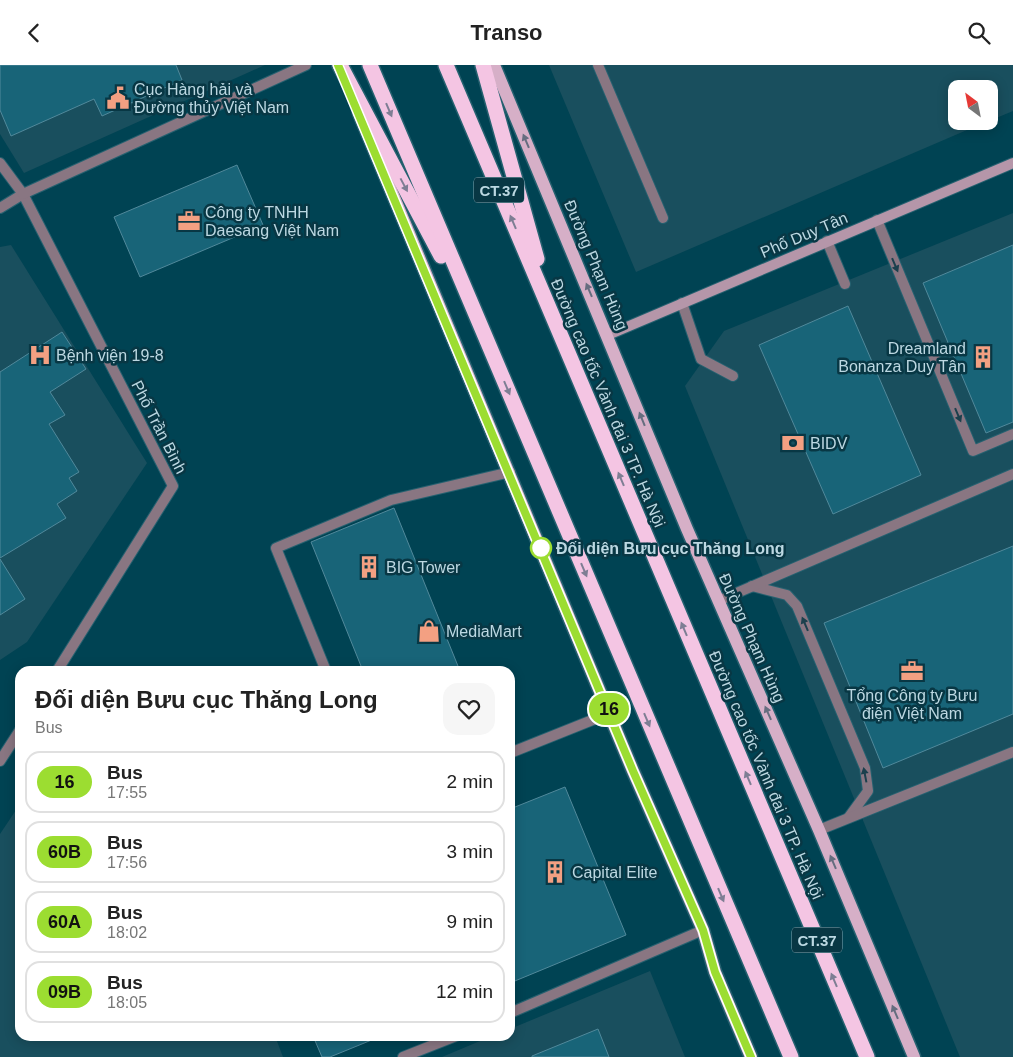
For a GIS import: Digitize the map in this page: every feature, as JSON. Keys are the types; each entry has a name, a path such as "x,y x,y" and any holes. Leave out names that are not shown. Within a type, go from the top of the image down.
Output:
{"highway":[{"path":"339,65 488,343"},
{"path":"370,65 791,1057"},
{"name":"Đường cao tốc Vành đai 3 TP. Hà Nội","path":"446,65 867,1057"},
{"path":"484,65 552,316"}],"main road":[{"path":"339,65 610,713 703,930 715,972 751,1057"},
{"name":"Đường Phạm Hùng","path":"494,65 718,601 819,829 914,1057"}],"street":[{"path":"0,207 23,194 306,65"},
{"path":"598,65 663,218"},
{"name":"Phố Trần Bình","path":"0,163 23,194 173,486 60,666"},
{"name":"Phố Duy Tân","path":"608,335 1013,163"},
{"path":"877,220 973,451 1013,434"},
{"path":"827,241 845,284"},
{"path":"682,303 701,359 734,376"},
{"path":"324,666 276,548 391,500 510,472"},
{"path":"718,601 1013,474"},
{"path":"752,586 787,595 797,606 864,768 868,791 849,817"},
{"path":"515,751 610,713"},
{"path":"0,761 15,738"},
{"path":"819,829 1013,752"},
{"path":"515,1011 703,930"},
{"path":"403,1057 443,1041"}],"shaded area":[{"path":"0,65 265,65 24,173 0,134"},
{"path":"549,65 1013,65 1013,111 998,117 998,80 948,80 948,130 967,130 636,272"},
{"path":"1013,213 1013,1057 960,1057 685,386 724,331"},
{"name":"Bệnh viện 19-8","path":"11,245 147,463 27,642 0,660 0,247"},
{"path":"15,812 15,1041 277,1041 283,1057 0,1057 0,834"},
{"path":"650,971 685,1057 442,1057 480,1041 515,1041 515,1027"}],"building":[{"path":"0,65 176,65 182,80 102,116 94,99 11,136 0,110"},
{"name":"Công ty TNHH Daesang Việt Nam","path":"237,165 263,225 140,277 114,217"},
{"name":"Dreamland Bonanza Duy Tân","path":"1013,245 1013,422 986,433 923,283"},
{"path":"848,306 921,475 833,514 759,345"},
{"path":"62,332 86,369 50,392 65,415 49,424 79,472 69,478 77,491 57,504 66,518 0,558 0,372"},
{"name":"BIG Tower","path":"394,508 458,666 361,666 311,542"},
{"name":"Tổng Công ty Bưu điện Việt Nam","path":"1013,546 1013,714 883,768 824,623"},
{"path":"0,559 25,599 0,615"},
{"name":"Capital Elite","path":"565,787 626,935 515,981 515,807"},
{"path":"598,1029 609,1057 532,1057 532,1056"},
{"path":"315,1041 369,1041 330,1057 322,1057"}],"bus line":[{"name":"16","path":"338,65 498,443 633,771 703,930 715,972 751,1057"}],"place":[{"name":"Cục Hàng hải và Đường thủy Việt Nam","path":"118,98"},
{"name":"Công ty TNHH Daesang Việt Nam","path":"189,221"},
{"name":"Bệnh viện 19-8","path":"40,355"},
{"name":"Dreamland Bonanza Duy Tân","path":"983,357"},
{"name":"BIDV","path":"793,443"},
{"name":"Đối diện Bưu cục Thăng Long","path":"541,548"},
{"name":"BIG Tower","path":"369,567"},
{"name":"MediaMart","path":"429,631"},
{"name":"Tổng Công ty Bưu điện Việt Nam","path":"912,671"},
{"name":"Capital Elite","path":"555,872"}]}
